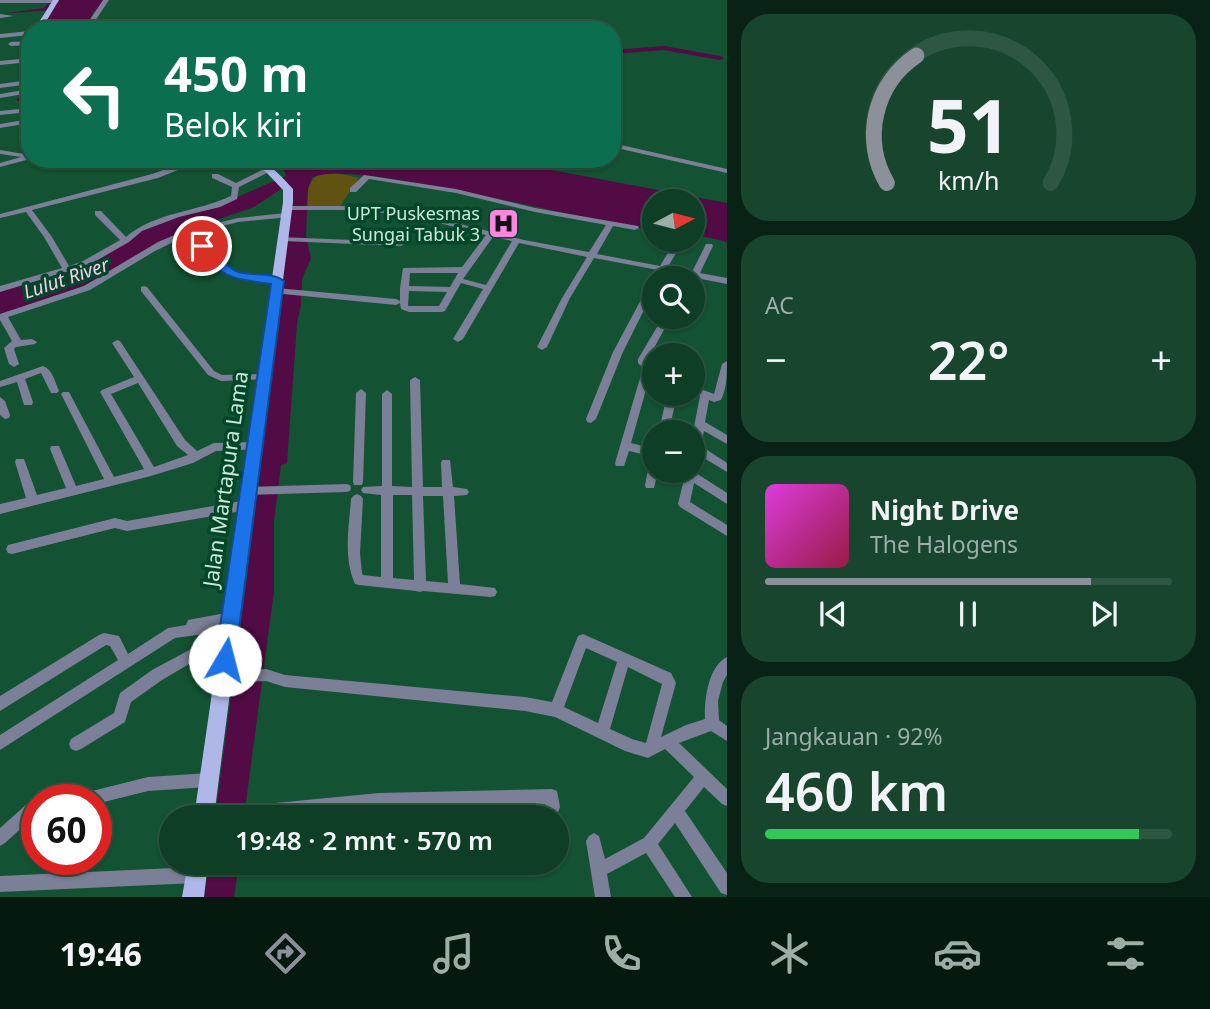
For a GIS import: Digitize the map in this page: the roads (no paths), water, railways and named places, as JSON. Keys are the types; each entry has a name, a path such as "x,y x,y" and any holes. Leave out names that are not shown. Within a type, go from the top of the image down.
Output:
{"main road":[{"path":"42,21 53,3"},
{"path":"265,168 272,173"},
{"name":"Jalan Martapura Lama","path":"208,805 209,780 226,677 229,629 250,496 288,211 288,189 272,173"},
{"path":"193,897 196,875"}],"street":[{"path":"92,21 106,0"},
{"path":"0,1 53,3"},
{"path":"0,16 11,16"},
{"path":"0,36 21,34"},
{"path":"11,44 21,43"},
{"path":"0,63 21,61"},
{"path":"0,71 21,68"},
{"path":"0,86 21,83"},
{"path":"0,96 21,92"},
{"path":"0,113 21,111"},
{"path":"3,126 7,132 21,128"},
{"path":"621,147 727,171"},
{"path":"0,152 21,155"},
{"path":"0,165 21,159"},
{"path":"1,214 155,176 177,168"},
{"path":"215,176 236,186 272,173"},
{"path":"353,190 367,177 456,191 534,210 635,228"},
{"path":"342,208 359,181"},
{"path":"0,289 86,263 126,240 139,229 231,199 237,194 236,186"},
{"path":"270,213 310,208 342,208 420,215 517,240 648,266"},
{"path":"27,209 48,237 67,270"},
{"path":"18,344 2,316 102,281 160,245 192,231 239,219 288,211"},
{"path":"98,213 118,236 126,240"},
{"path":"184,215 192,231 228,272 277,288 396,302"},
{"path":"542,347 566,298 611,223"},
{"path":"464,270 407,269 404,307 421,310 442,309 464,270 491,234"},
{"path":"284,239 401,244"},
{"path":"458,339 517,240"},
{"path":"697,266 709,246"},
{"path":"664,266 672,253"},
{"path":"705,278 727,281"},
{"path":"459,279 489,288"},
{"path":"404,288 453,290"},
{"path":"144,289 211,373 221,377 264,377"},
{"path":"591,419 618,352 642,307"},
{"path":"14,363 9,348 18,344 32,344"},
{"path":"117,344 181,443 196,456"},
{"path":"705,395 718,397 727,364"},
{"path":"0,384 43,369 54,391"},
{"path":"18,378 28,402"},
{"path":"140,379 105,392 151,472"},
{"path":"415,380 420,587"},
{"path":"361,393 355,490 356,575 359,580 491,592"},
{"path":"66,394 111,482"},
{"path":"387,394 387,583"},
{"path":"620,463 642,395"},
{"path":"0,401 5,415"},
{"path":"705,426 727,440"},
{"path":"0,509 151,472 214,447 255,446"},
{"path":"625,446 642,450"},
{"path":"55,449 73,492"},
{"path":"705,454 727,468"},
{"path":"20,461 33,502"},
{"path":"446,463 454,589"},
{"path":"688,483 684,504 727,531"},
{"path":"704,483 727,499"},
{"path":"12,549 115,523 127,526 250,496 284,491 463,492"},
{"path":"0,743 173,632 229,629"},
{"path":"76,744 120,717 125,698 229,629"},
{"path":"0,704 104,639 114,640 125,661"},
{"path":"556,710 583,640 666,678 669,682 650,749"},
{"path":"601,732 624,659"},
{"path":"712,723 711,701 726,668"},
{"path":"226,677 266,675 285,681 525,704 556,710 639,750 650,749 712,723"},
{"path":"712,723 727,734"},
{"path":"668,742 727,799"},
{"path":"599,870 649,843 677,813 704,776"},
{"path":"112,793 148,784 209,780"},
{"path":"326,805 379,800 552,796 553,805"},
{"path":"677,813 722,869 727,887"},
{"path":"0,838 21,819"},
{"path":"594,841 603,897"},
{"path":"649,843 684,897"},
{"path":"0,884 159,872"}],"water":[{"path":"51,0 48,7 55,6 59,0 105,0 89,21 45,21 51,10 0,14 44,8"},
{"name":"Lulut River","path":"283,168 542,168 653,189 642,189 642,228 420,183 334,174 312,178 308,189 306,236 311,258 302,279 287,463 281,465 274,521 274,591 246,805 217,805 251,545 291,186 281,189 254,207 179,233 110,275 0,314 0,292 71,271 110,252 135,233 159,222 212,208 286,176"},
{"path":"705,199 727,203 727,242 705,237"},
{"path":"207,875 237,875 234,897 204,897"}],"waterway":[{"path":"621,51 664,48 720,58"}],"place":[{"name":"UPT Puskesmas Sungai Tabuk 3","path":"503,223"}]}
